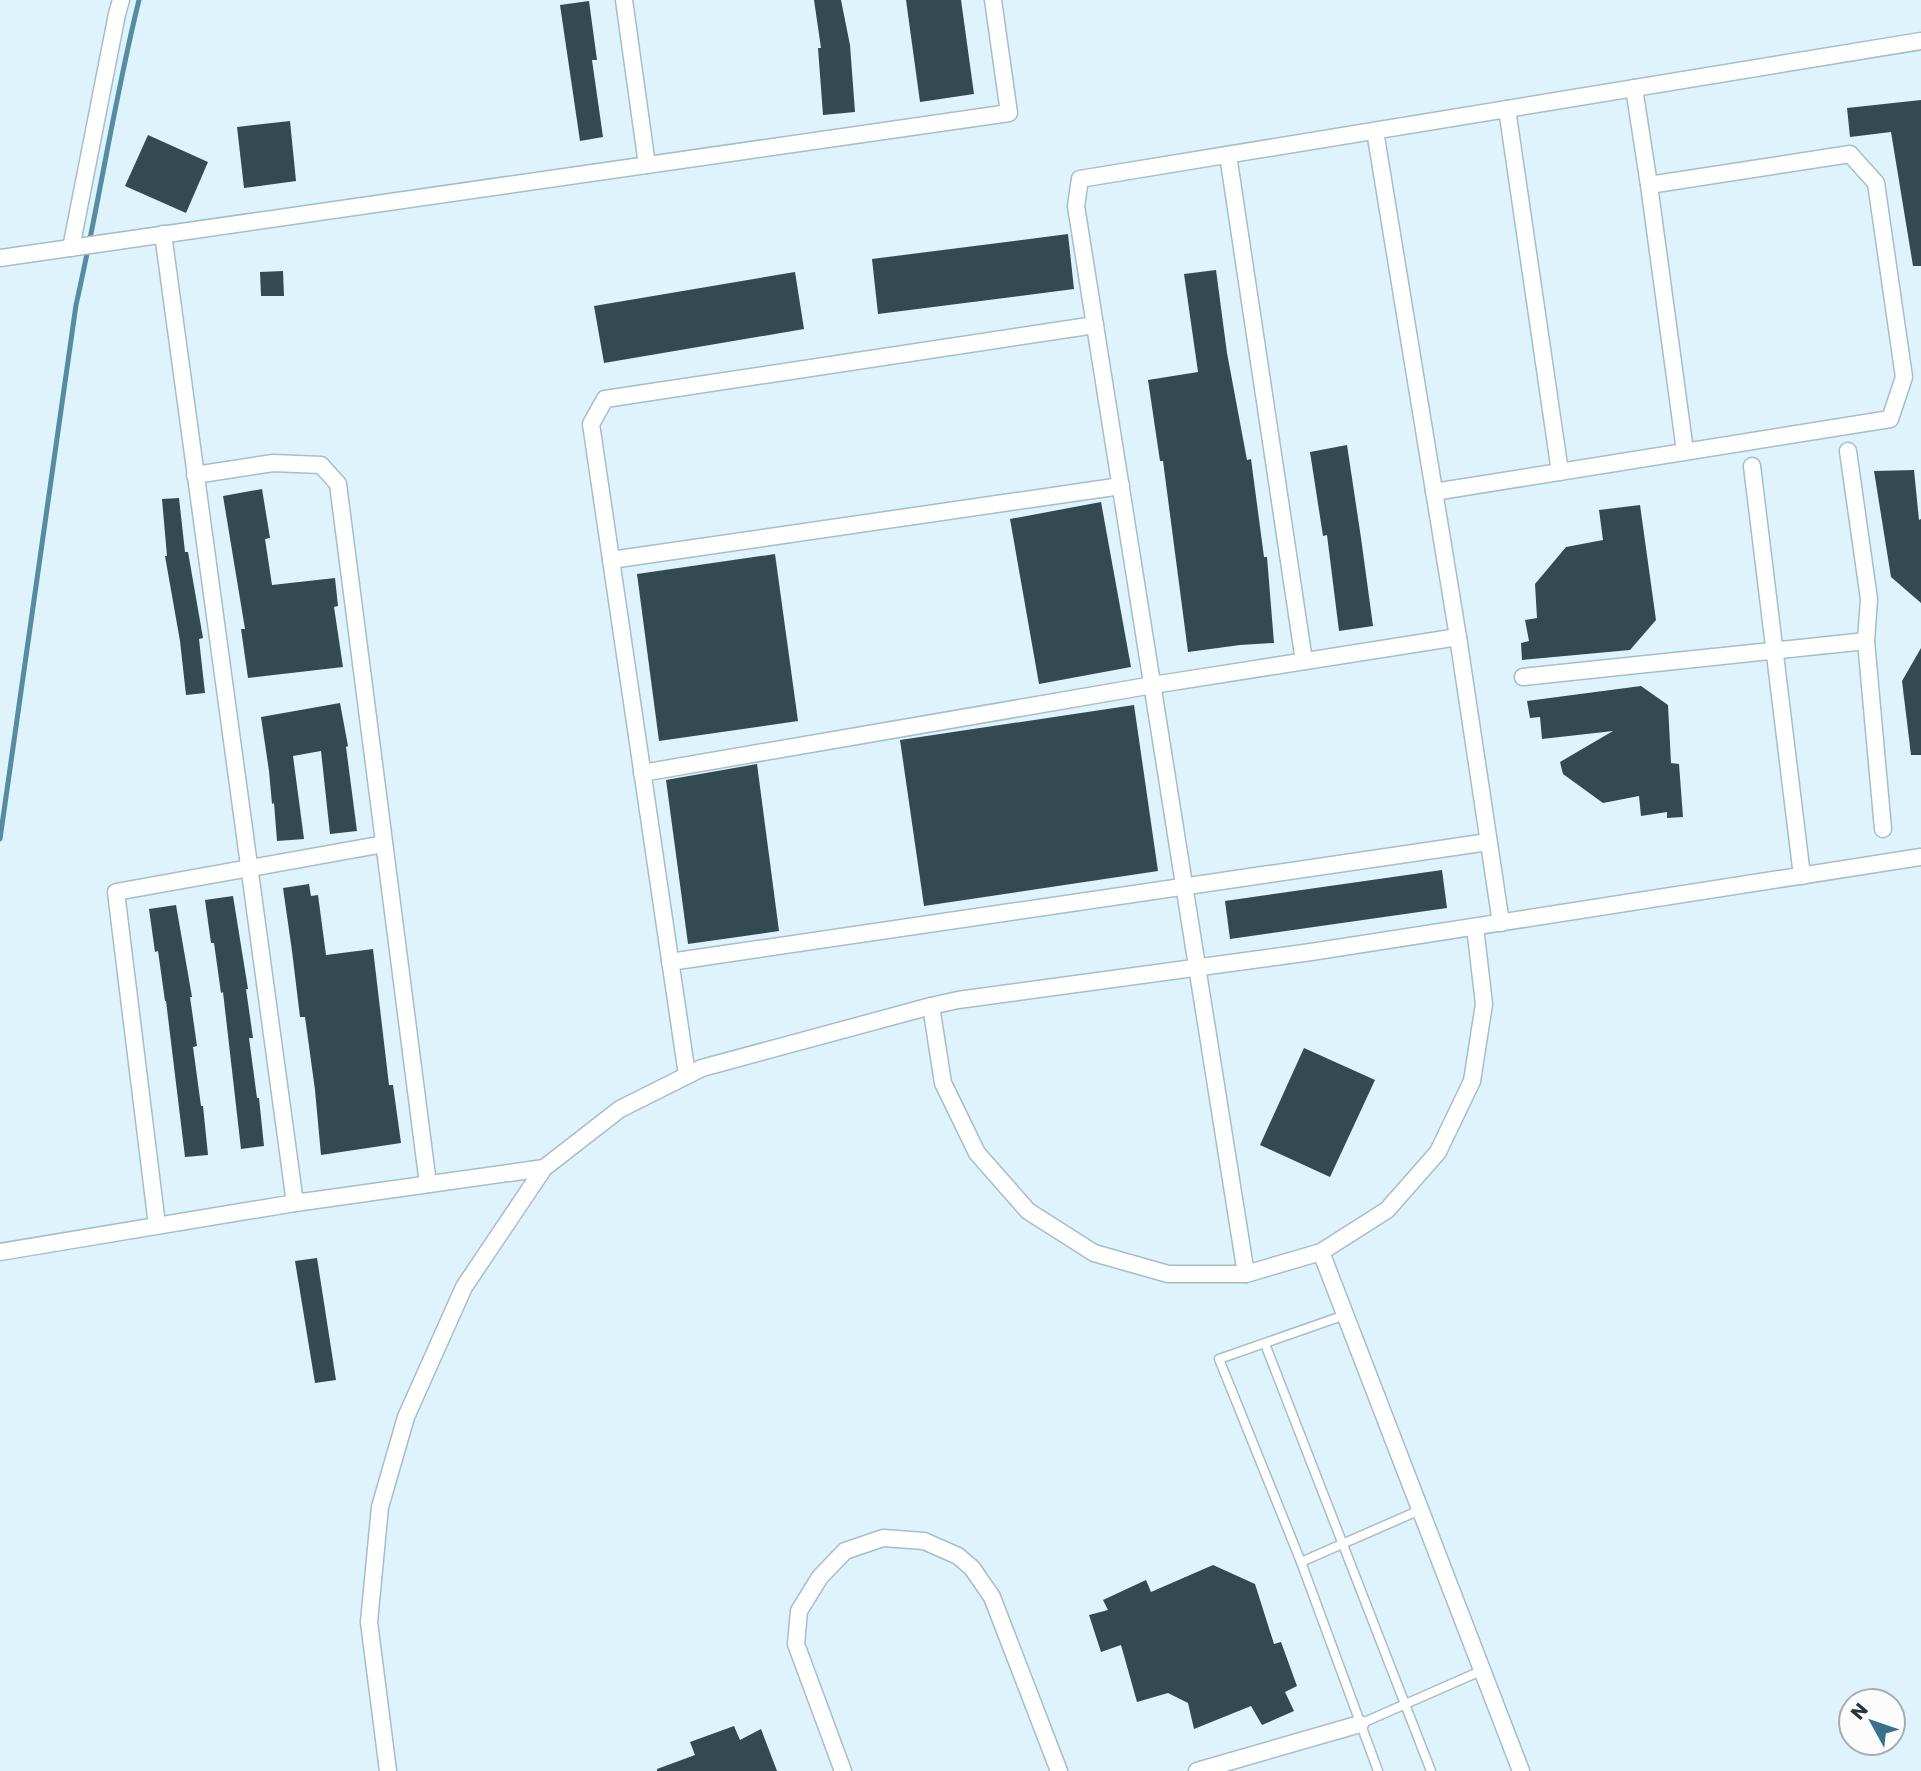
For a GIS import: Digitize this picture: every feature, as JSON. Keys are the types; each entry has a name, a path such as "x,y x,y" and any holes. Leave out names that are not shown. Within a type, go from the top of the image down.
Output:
{"street":[{"path":"71,248 121,0"},
{"path":"624,0 647,165"},
{"path":"0,258 1009,113 993,0"},
{"path":"1246,1274 1076,206 1080,179 1921,41"},
{"path":"1634,88 1685,451"},
{"path":"1507,109 1560,472"},
{"path":"1375,131 1458,637 1501,923"},
{"path":"1434,492 1890,419 1905,377 1876,183 1850,154 1649,185"},
{"path":"1228,155 1304,661"},
{"path":"163,234 295,1203"},
{"path":"687,1075 591,424 605,399 1095,325"},
{"path":"1848,451 1869,599 1866,641 1883,829"},
{"path":"195,475 273,463 321,465 338,484 428,1184"},
{"path":"1752,466 1802,876"},
{"path":"611,560 1121,486"},
{"path":"642,773 1153,685 1458,637"},
{"path":"1522,677 1866,641"},
{"path":"670,962 1488,842"},
{"path":"157,1225 116,892 384,844"},
{"path":"388,1771 369,1622 380,1507 406,1417 464,1287 544,1168 620,1109 702,1068 958,1000 1475,927 1921,857"},
{"path":"931,1006 943,1083 976,1153 1028,1211 1094,1253 1168,1274 1246,1274 1321,1252 1387,1210 1438,1152 1472,1081 1484,1004 1475,927"},
{"path":"0,1252 295,1203 544,1168"},
{"path":"1321,1252 1521,1771"},
{"path":"843,1771 796,1644 799,1611 820,1577 845,1551 883,1538 925,1541 958,1556 972,1569 992,1597 1059,1771"},
{"path":"1197,1771 1360,1724"}],"lane":[{"path":"1345,1315 1219,1359 1301,1562 1378,1771"},
{"path":"1265,1344 1431,1771"},
{"path":"1301,1562 1420,1510"},
{"path":"1360,1724 1483,1670"}],"building":[{"path":"814,0 841,0 850,45 855,112 823,115 818,48 821,48"},
{"path":"906,0 961,0 974,94 920,102"},
{"path":"589,1 597,60 592,60 603,137 580,141 560,5"},
{"path":"1921,100 1921,266 1913,266 1891,132 1850,137 1847,108"},
{"path":"290,121 296,181 244,188 237,127"},
{"path":"148,135 208,162 186,213 125,186"},
{"path":"1068,234 1074,289 878,314 872,259"},
{"path":"1216,270 1227,353 1247,460 1251,459 1264,557 1267,557 1274,643 1188,652 1163,461 1160,461 1148,380 1198,372 1184,274"},
{"path":"283,271 284,296 261,296 260,272"},
{"path":"795,272 804,329 604,363 594,306"},
{"path":"1347,445 1373,626 1339,631 1327,535 1323,536 1310,452"},
{"path":"1914,470 1919,520 1921,519 1921,603 1891,577 1874,471"},
{"path":"262,489 270,538 265,539 272,585 335,578 338,606 334,607 343,667 248,678 241,629 245,629 223,496"},
{"path":"179,498 185,552 188,552 203,638 199,639 205,693 186,695 180,641 165,556 162,499"},
{"path":"1101,502 1131,667 1039,684 1010,519"},
{"path":"1640,505 1656,620 1630,650 1522,660 1521,643 1529,641 1525,620 1537,618 1535,584 1566,547 1603,540 1599,510"},
{"path":"775,554 798,721 659,741 637,574"},
{"path":"1921,648 1921,755 1911,755 1902,681"},
{"path":"1641,686 1668,705 1671,763 1679,764 1683,817 1667,818 1667,812 1641,816 1639,796 1603,803 1563,774 1560,762 1613,731 1542,739 1540,717 1530,718 1527,701"},
{"path":"340,703 348,746 357,831 330,834 321,751 293,756 304,839 277,841 261,717"},
{"path":"1134,705 1158,871 924,906 900,740"},
{"path":"757,764 779,931 688,944 666,780"},
{"path":"1442,870 1447,908 1230,939 1225,901"},
{"path":"309,884 311,896 318,895 326,955 373,949 389,1085 393,1085 401,1143 321,1155 305,1017 300,1017 283,888"},
{"path":"233,896 248,989 253,1038 249,1038 264,1146 241,1149 223,992 221,993 214,943 211,943 205,900"},
{"path":"176,905 192,997 197,1046 193,1047 208,1155 185,1157 166,1001 149,909"},
{"path":"1304,1048 1375,1080 1330,1177 1260,1145"},
{"path":"317,1258 336,1380 315,1383 295,1261"},
{"path":"1213,1565 1255,1584 1274,1644 1281,1642 1297,1686 1285,1692 1294,1711 1262,1725 1251,1706 1194,1729 1188,1703 1168,1693 1137,1702 1121,1645 1101,1652 1089,1615 1108,1610 1103,1600 1146,1580 1151,1592"},
{"path":"734,1726 740,1740 761,1729 777,1771 657,1771 695,1755 690,1742"}],"waterway":[{"path":"0,839 76,305 139,0"}]}
